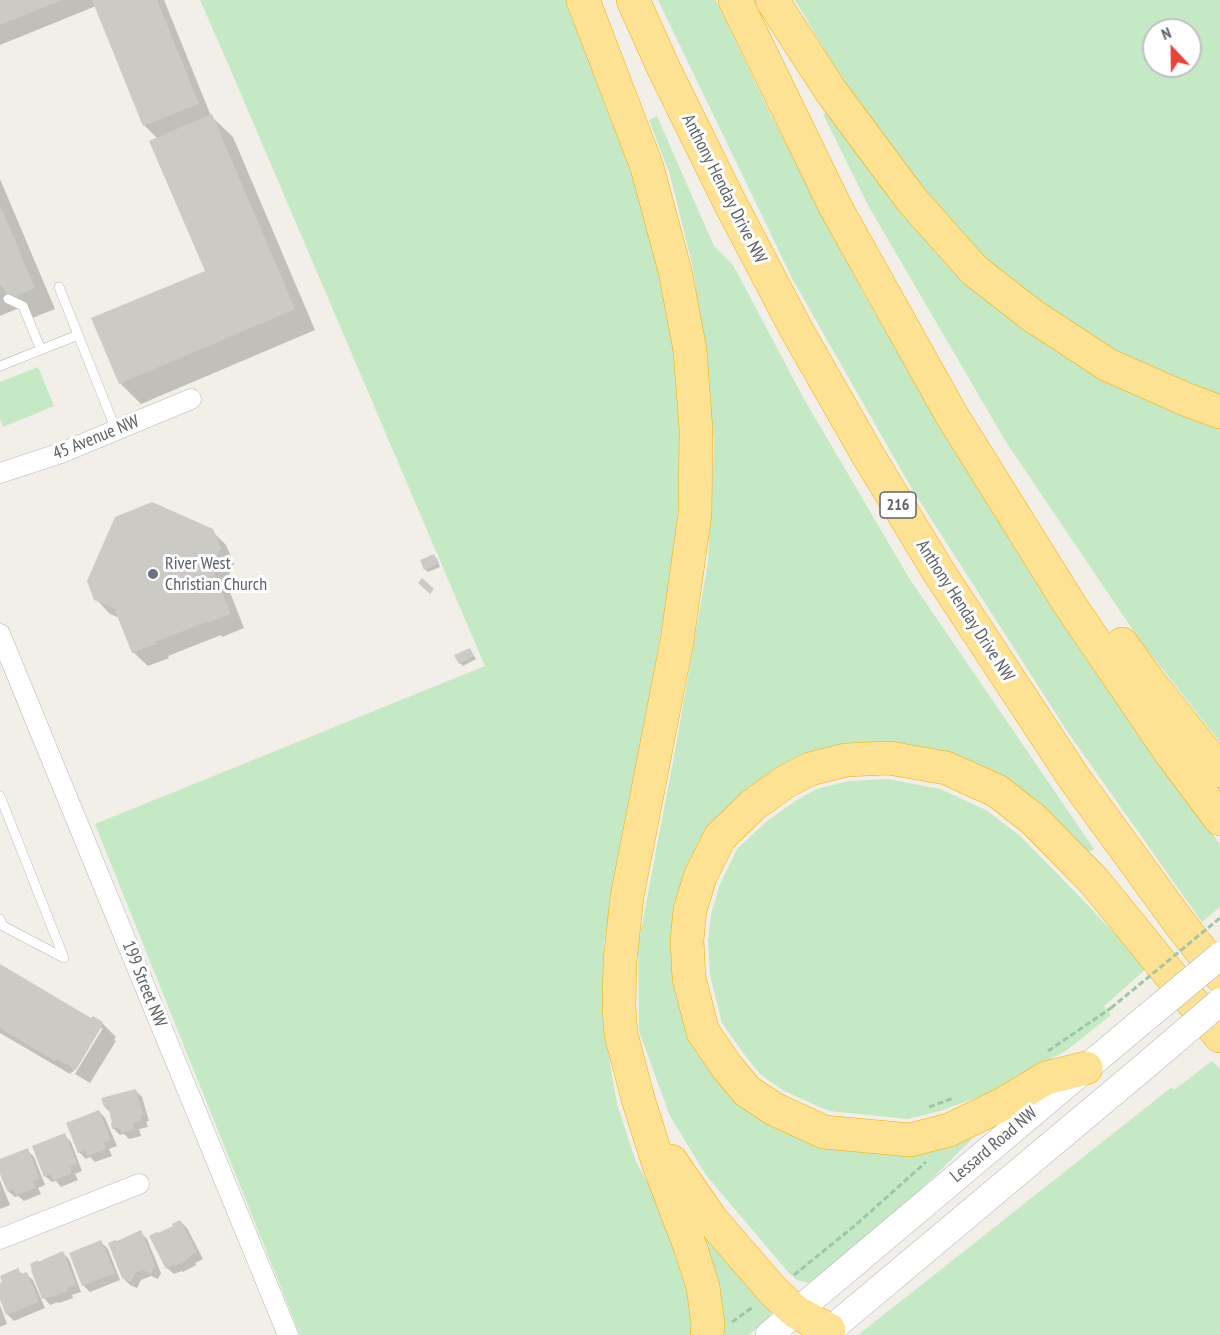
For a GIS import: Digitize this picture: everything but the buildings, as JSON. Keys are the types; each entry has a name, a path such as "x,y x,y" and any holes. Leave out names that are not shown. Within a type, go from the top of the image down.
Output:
{"highway":[{"path":"583,0 647,167 675,271 690,350 696,430 695,514 681,618 627,897 620,961 619,1007 621,1034 638,1099 659,1166 692,1250 703,1287 708,1324 716,1330"},
{"name":"Anthony Henday Drive NW","path":"633,0 729,201 796,329 875,467 940,574 1074,778 1220,975"},
{"path":"735,0 836,208 951,414 1070,605 1170,752 1220,819"},
{"path":"772,0 830,90 911,199 974,270 1033,316 1108,365 1220,412"},
{"path":"917,355 1012,483 1147,679 1220,771"},
{"path":"1086,1068 1046,1078 1003,1104 949,1130 910,1140 824,1132 774,1109 747,1091 726,1067 703,1032 689,978 687,940 690,910 700,877 720,837 753,805 785,782 810,769 846,760 889,758 946,768 997,791 1033,819 1094,881 1220,1036"},
{"path":"638,1099 655,1135 711,1219 785,1302 826,1333"}],"main road":[{"name":"Lessard Road NW","path":"769,1335 785,1302 1086,1068 1220,956"},
{"name":"Lessard Road NW","path":"826,1333 1220,1002"}],"street":[{"name":"45 Avenue NW","path":"0,473 61,453 191,399"},
{"name":"199 Street NW","path":"0,634 288,1335"},
{"path":"0,1239 139,1184"}],"lane":[{"path":"59,287 116,430"},
{"path":"8,299 22,306 41,350"},
{"path":"0,366 78,335"},
{"path":"0,796 64,958 3,926 0,919"}],"path":[{"path":"1111,1008 1220,918"},
{"path":"716,1330 785,1302 858,1223 931,1158"}],"green space":[{"path":"200,0 569,0 629,153 673,334 682,438 675,556 604,943 603,1022 617,1104 636,1162 684,1247 701,1335 300,1335 95,824 485,666"},
{"path":"658,0 716,0 768,109 864,294 954,448 1082,653 1220,844 1220,907 1202,922 1069,734 912,489 793,280"},
{"path":"795,0 1220,0 1220,395 1116,351 1042,303 985,258 923,189 843,81"},
{"path":"828,112 898,209 1179,414 1220,429 1220,742 1139,639 1006,442 869,207 823,114"},
{"path":"657,116 714,246 733,265 804,399 909,578 1094,849 1086,853 935,751 735,801 681,991 807,1138 860,1152 921,1149 969,1136 972,1139 907,1203 817,1279 808,1283 797,1280 788,1272 706,1175 670,1116 639,1031 638,946 708,562 714,444 707,364 692,264 670,175 649,120"},
{"path":"38,367 54,406 3,427 0,420 0,382"},
{"path":"888,779 940,789 986,810 1019,835 1147,968 1104,1006 1111,1015 1067,1050 997,1090 943,1110 908,1119 829,1111 784,1091 761,1075 722,1023 710,975 708,941 711,914 720,884 737,849 767,821 817,789 849,781"},
{"path":"1212,1061 1220,1069 1220,1335 858,1335 1172,1087 1174,1090"},
{"path":"698,1228 772,1309 771,1315 749,1335 720,1335"}],"place":[{"name":"River West Christian Church","path":"153,574"}]}
